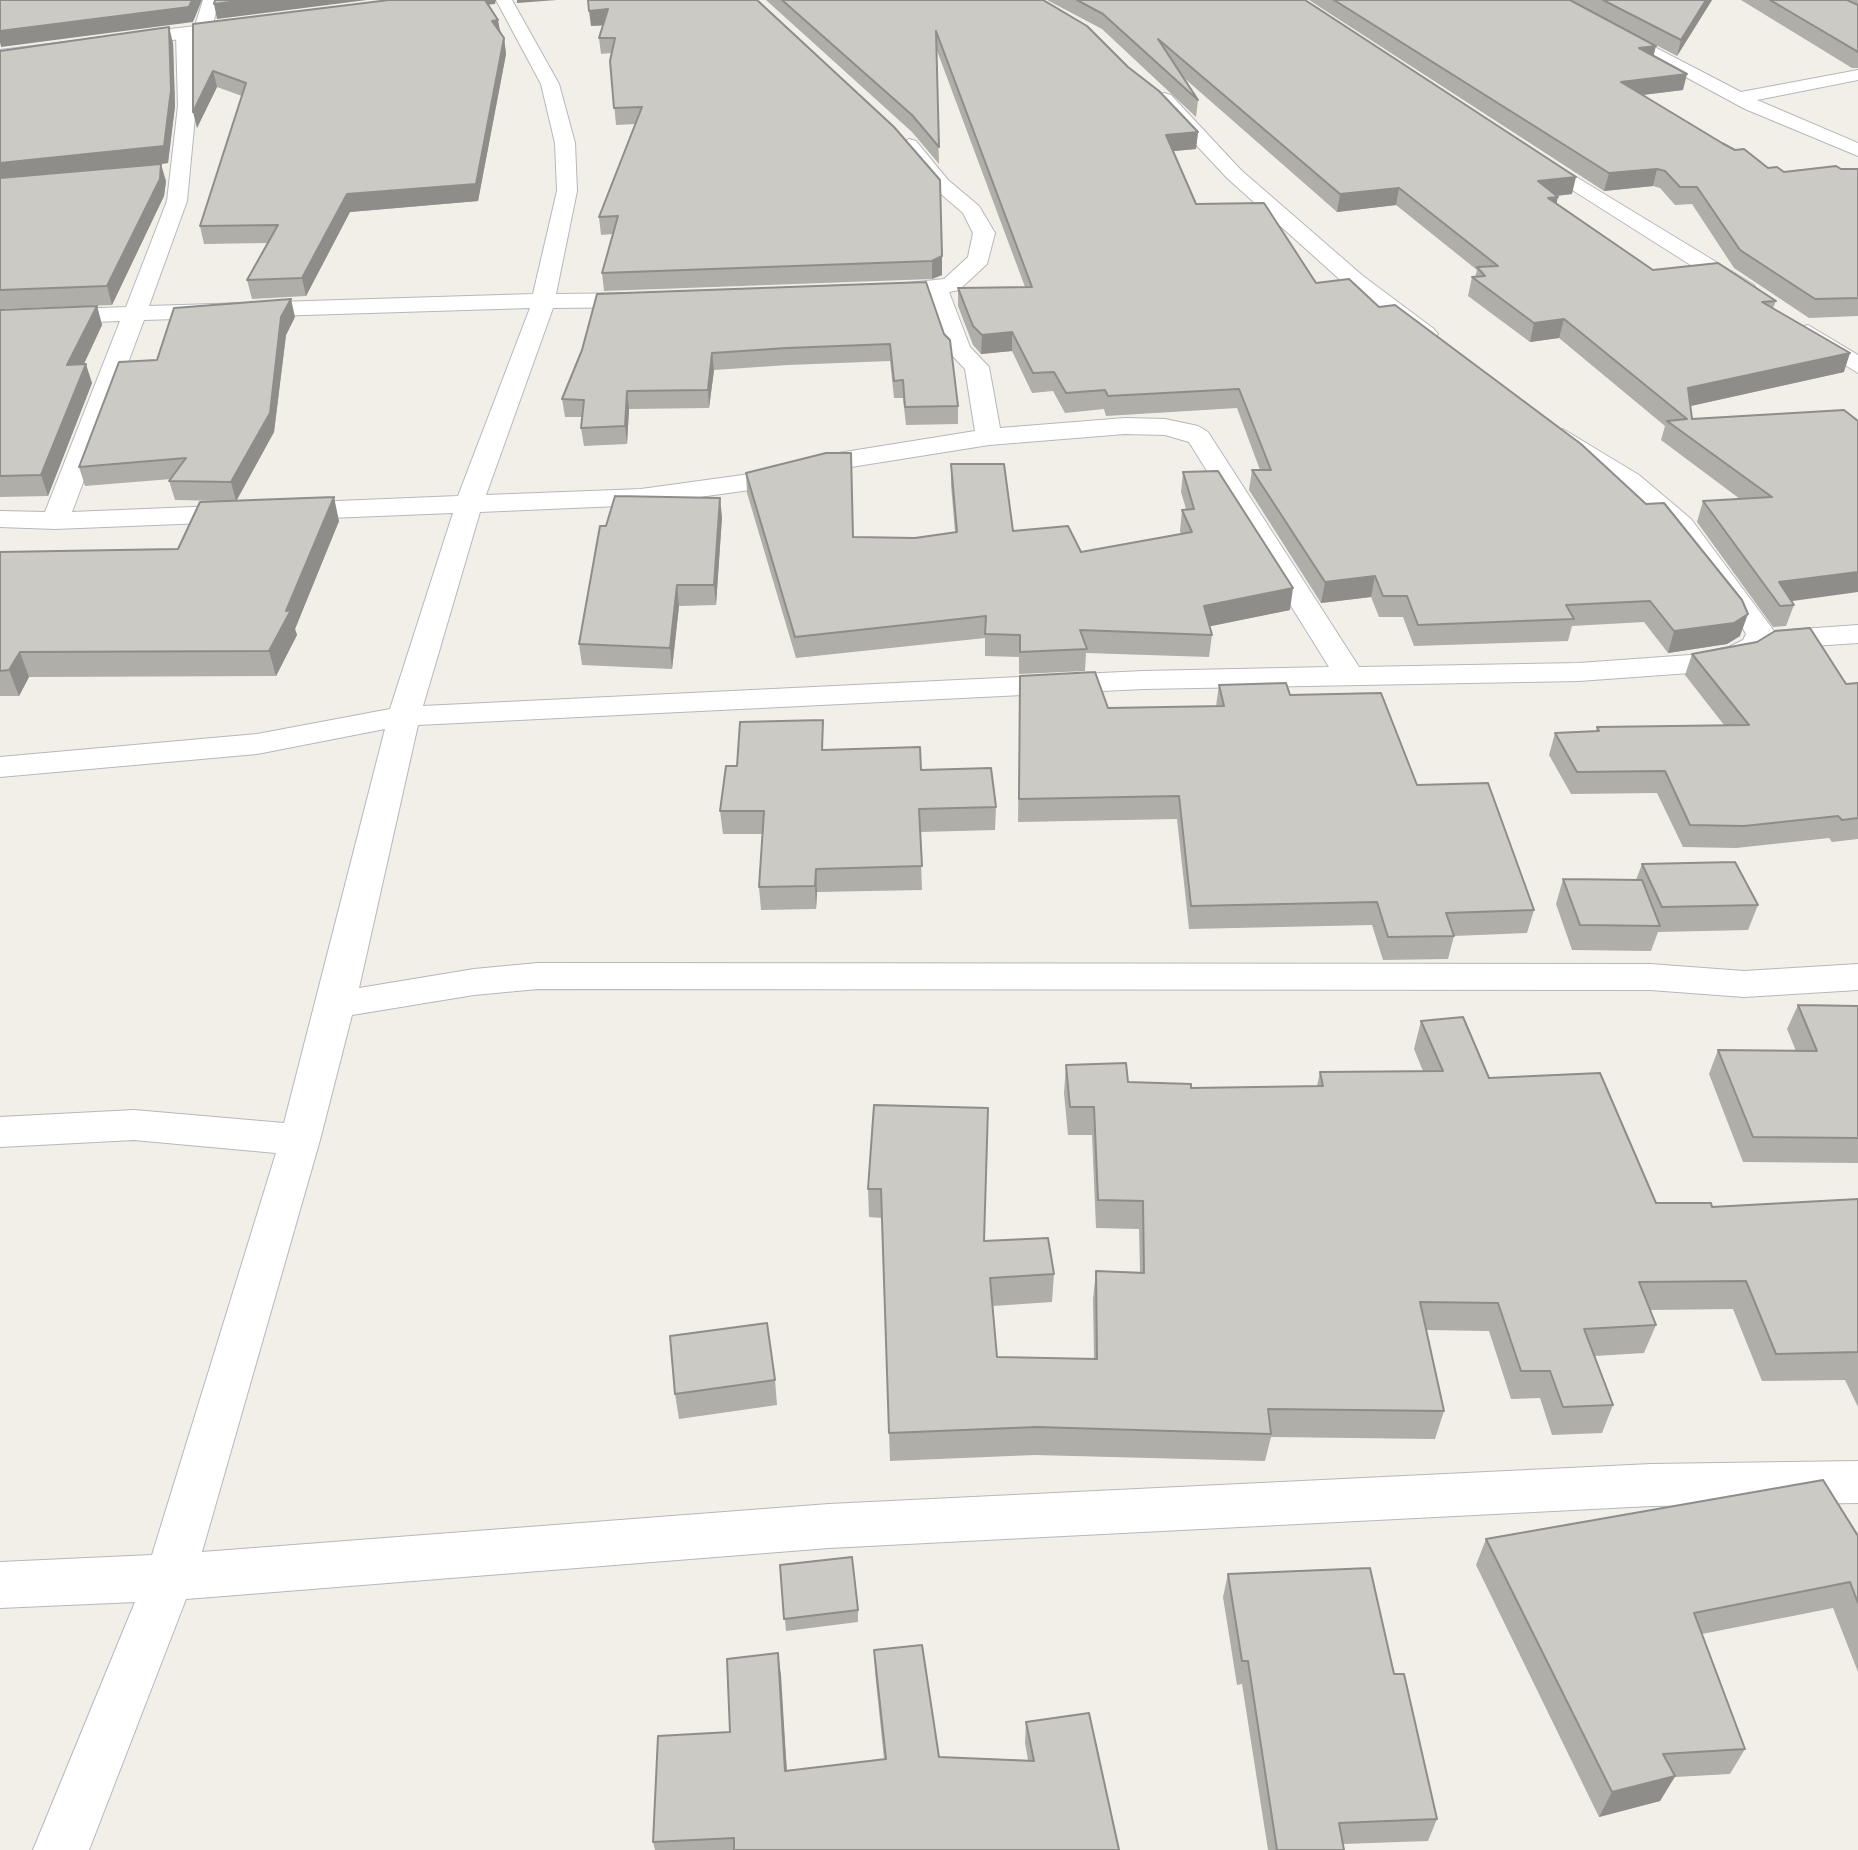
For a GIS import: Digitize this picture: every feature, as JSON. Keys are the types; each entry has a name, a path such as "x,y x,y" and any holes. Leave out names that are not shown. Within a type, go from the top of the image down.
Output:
{"street":[{"path":"55,521 177,201 172,172 187,106 193,33 211,0"},
{"path":"61,1850 170,1577 300,1140 336,1005 404,716 469,504 543,303 567,191 565,143 550,84 504,0"},
{"path":"1551,0 1738,98 1858,150"},
{"path":"0,56 281,21"},
{"path":"1738,98 1858,75"},
{"path":"1146,85 1167,101 1234,174 1333,262 1451,353"},
{"path":"855,294 937,289 951,285 972,269 979,259 984,233 972,210 941,184 892,128"},
{"path":"1520,147 1758,298"},
{"path":"937,289 959,350 977,367 989,437"},
{"path":"0,319 388,303 668,299"},
{"path":"1796,323 1858,366"},
{"path":"1545,424 1630,481 1681,525 1752,619 1760,640"},
{"path":"0,519 55,521 641,497 750,482 826,463 989,437 1149,425 1180,428 1197,436 1350,676"},
{"path":"0,767 257,744 404,716 1143,680 1579,672 1677,665 1738,654 1760,640 1858,634"},
{"path":"336,1005 474,982 538,976 1650,977 1744,984 1858,977"},
{"path":"0,1132 134,1125 300,1140"},
{"path":"0,1585 170,1577 829,1526 1651,1485 1858,1482"}],"building":[{"path":"0,0 192,0 189,7 0,31"},
{"path":"215,0 246,0 214,4"},
{"path":"389,0 485,0 498,20 492,21 504,38 476,184 347,194 302,278 247,280 278,225 200,226 246,83 213,71 193,112 193,24"},
{"path":"588,0 757,0 894,127 940,180 942,256 932,261 602,273 618,216 599,217 642,107 614,108 610,61 615,38 599,38 608,9 589,11"},
{"path":"782,0 1043,0 1087,26 1128,67 1159,91 1198,132 1166,135 1196,204 1264,203 1316,283 1349,279 1379,307 1395,305 1581,444 1646,504 1664,503 1742,600 1748,614 1734,623 1674,631 1650,601 1566,605 1574,619 1418,625 1407,596 1383,596 1375,576 1325,582 1252,470 1271,470 1239,389 1108,396 1105,390 1066,393 1054,372 1033,373 1012,332 982,335 973,326 958,288 1032,287 936,31 939,147 912,115"},
{"path":"1077,0 1305,0 1576,177 1538,181 1558,197 1548,198 1653,270 1718,263 1776,301 1762,302 1850,353 1688,388 1692,419 1844,410 1858,421 1858,572 1779,582 1794,605 1780,606 1703,501 1772,497 1667,421 1687,419 1564,319 1534,323 1472,277 1485,276 1477,267 1498,266 1399,188 1340,194 1158,39 1198,100 1103,14"},
{"path":"1334,0 1570,0 1656,46 1639,48 1687,74 1621,82 1722,143 1735,150 1744,149 1768,168 1777,167 1784,172 1836,166 1858,169 1858,298 1815,299 1740,250 1697,187 1680,187 1665,171 1657,169 1609,173"},
{"path":"1603,0 1706,0 1681,40"},
{"path":"1770,0 1847,0 1858,5 1858,52"},
{"path":"169,27 171,90 164,146 0,163 0,51"},
{"path":"161,164 160,179 107,286 0,290 0,178"},
{"path":"926,282 944,334 950,340 958,406 905,407 903,380 894,381 890,344 712,353 708,390 627,391 625,426 581,428 584,400 562,399 582,350 597,294"},
{"path":"291,299 281,317 270,413 231,482 169,481 186,458 79,467 119,362 157,360 174,308"},
{"path":"97,306 67,365 86,364 41,475 0,476 0,310"},
{"path":"826,453 851,453 853,537 915,538 957,532 951,464 1004,464 1013,531 1068,526 1081,552 1192,532 1182,510 1194,509 1183,472 1218,471 1293,588 1204,606 1212,635 1080,630 1087,649 1020,652 1020,635 985,634 986,616 795,637 746,473"},
{"path":"615,496 720,498 714,585 677,585 670,648 579,644 600,526 606,526"},
{"path":"334,497 286,611 291,610 269,651 20,652 9,670 0,671 0,552 178,549 200,502"},
{"path":"1810,628 1846,684 1858,683 1858,818 1842,820 1838,816 1744,826 1690,825 1665,771 1577,772 1555,733 1599,731 1597,727 1749,725 1692,654 1757,642 1775,631"},
{"path":"1095,672 1108,708 1224,706 1219,685 1286,683 1290,695 1381,693 1417,785 1488,783 1534,910 1446,913 1454,936 1388,937 1377,902 1191,906 1179,796 1019,799 1020,676"},
{"path":"823,720 822,750 920,747 921,770 991,768 996,807 919,809 922,866 816,869 815,886 759,887 764,811 720,811 726,766 737,766 740,722"},
{"path":"1735,862 1758,905 1662,907 1642,864"},
{"path":"1563,879 1642,880 1660,926 1580,925"},
{"path":"1798,1005 1858,1006 1858,1138 1753,1137 1718,1050 1817,1051"},
{"path":"1463,1017 1489,1078 1600,1073 1656,1203 1711,1203 1712,1207 1858,1199 1858,1352 1776,1354 1746,1281 1639,1282 1656,1325 1584,1329 1613,1405 1563,1407 1550,1371 1521,1371 1498,1303 1420,1302 1444,1411 1268,1409 1271,1434 1037,1427 889,1433 881,1189 868,1189 874,1105 988,1108 984,1241 1048,1238 1054,1274 990,1278 997,1357 1097,1359 1096,1271 1144,1273 1143,1201 1098,1200 1094,1107 1070,1107 1066,1065 1126,1063 1128,1082 1191,1084 1191,1088 1323,1086 1320,1072 1443,1071 1421,1021"},
{"path":"767,1323 775,1380 675,1394 670,1336"},
{"path":"1823,1480 1858,1536 1858,1603 1850,1582 1694,1613 1745,1749 1663,1754 1675,1776 1612,1792 1486,1539"},
{"path":"852,1557 858,1610 784,1619 780,1565"},
{"path":"1370,1568 1394,1674 1404,1674 1437,1819 1339,1823 1344,1850 1277,1850 1248,1661 1242,1661 1228,1574"},
{"path":"922,1645 939,1757 1034,1761 1026,1722 1089,1713 1119,1850 734,1850 734,1838 653,1842 658,1736 730,1732 727,1659 778,1653 785,1771 886,1759 874,1650"}]}
